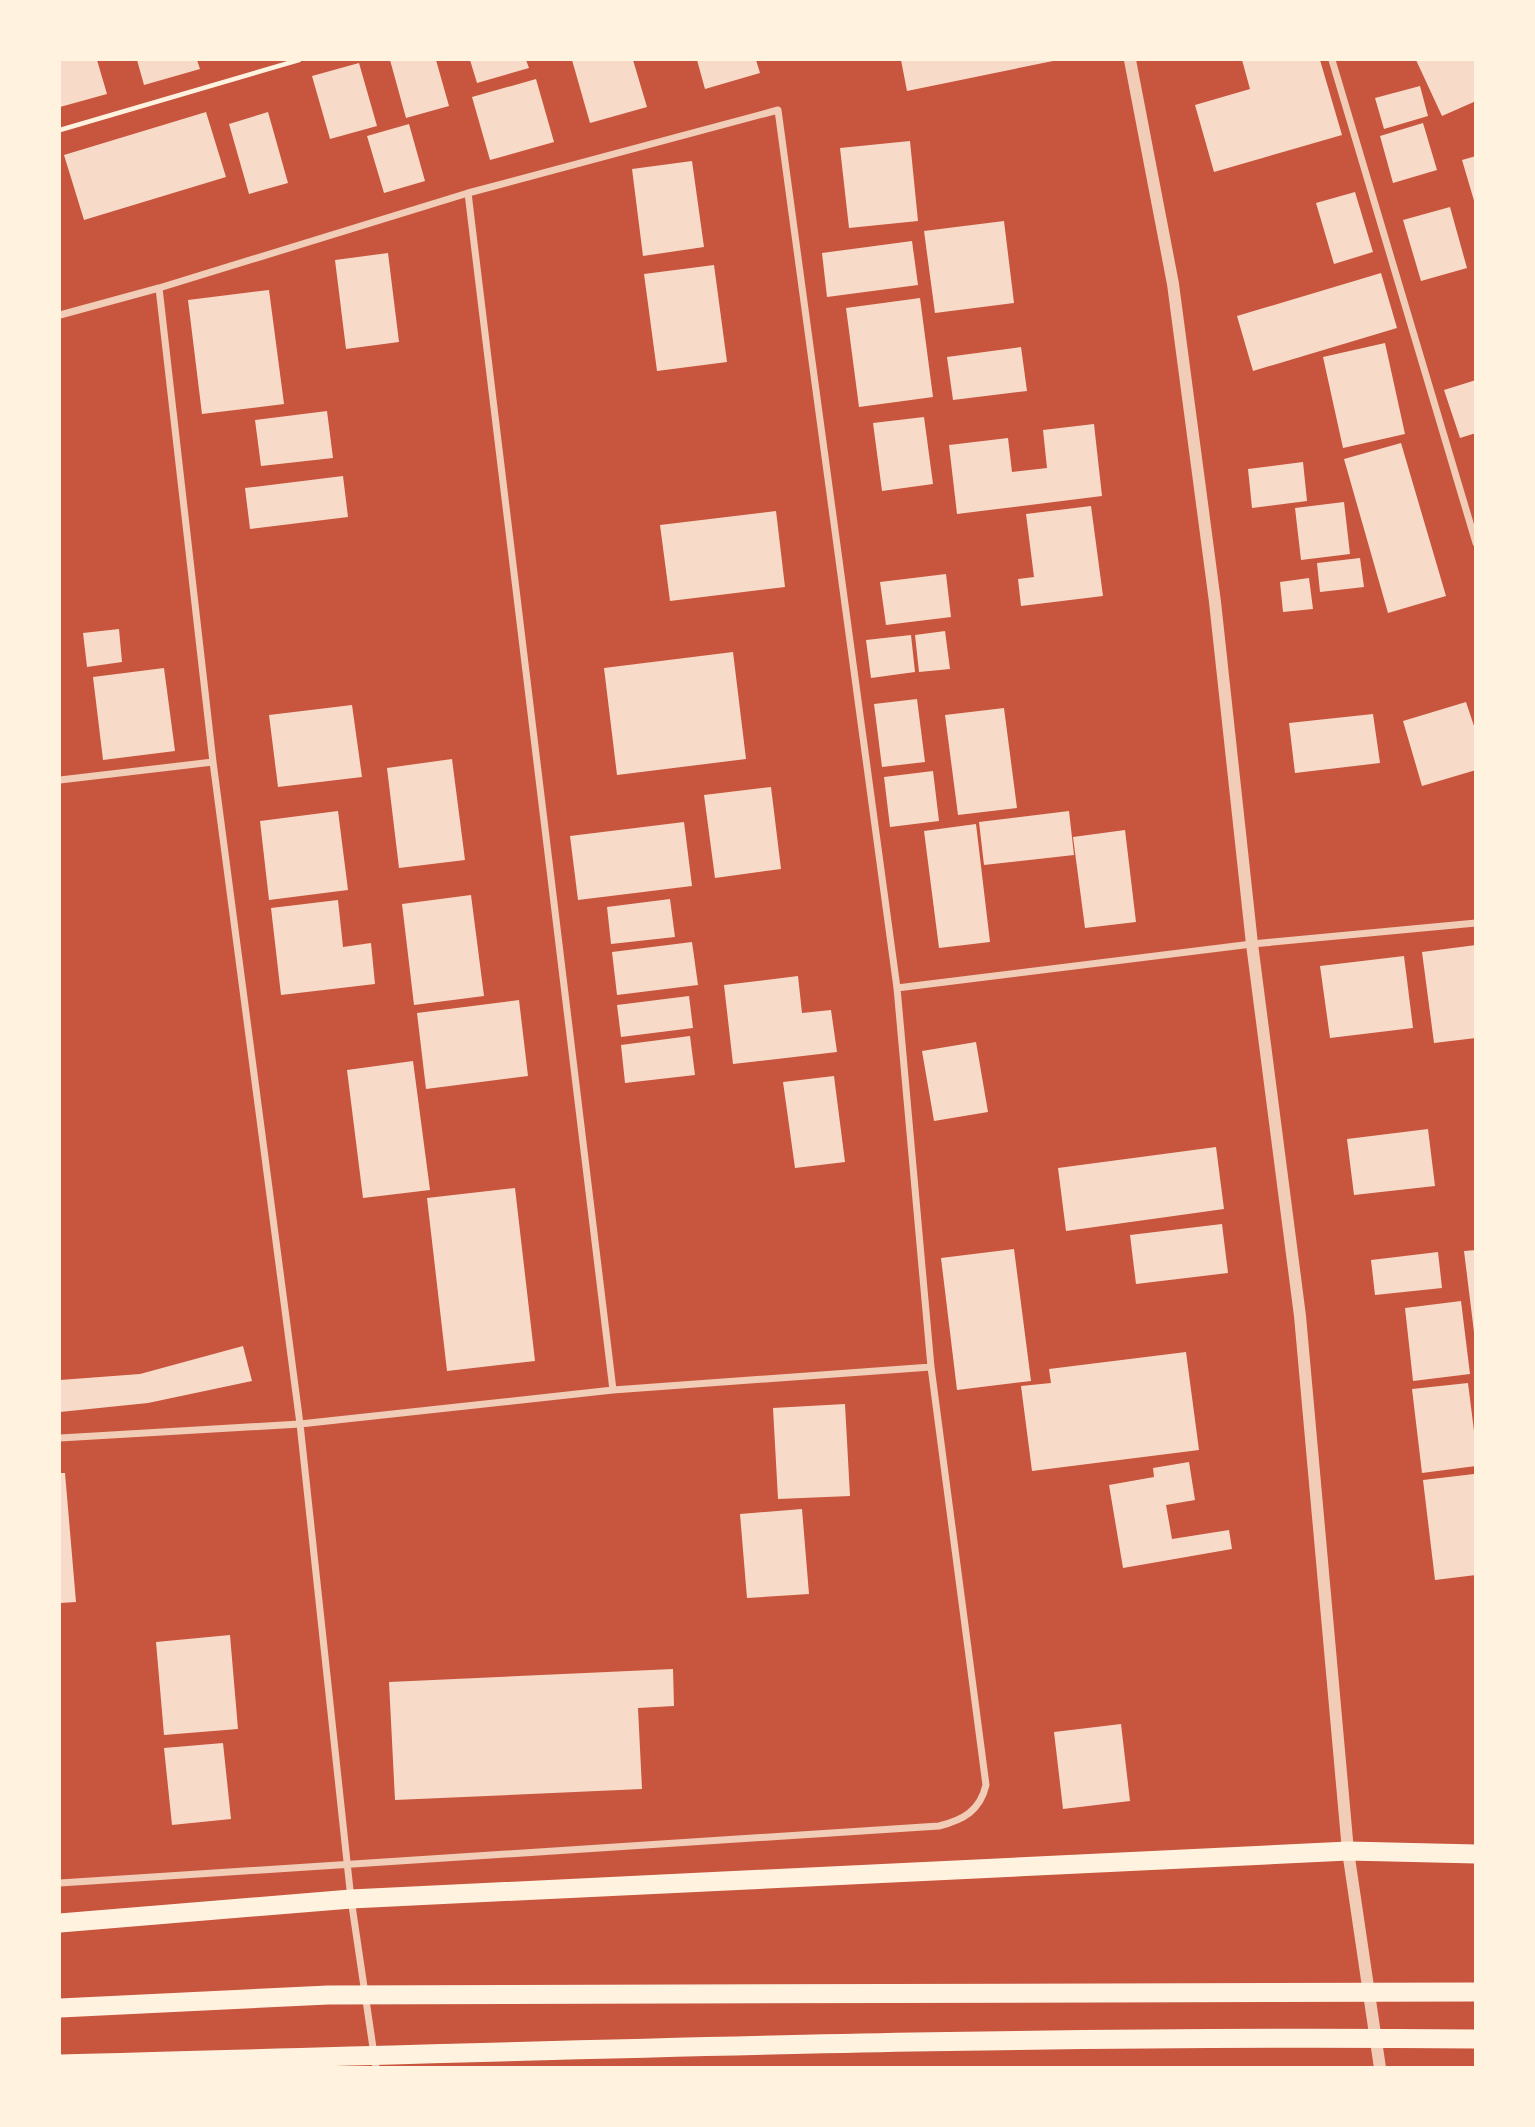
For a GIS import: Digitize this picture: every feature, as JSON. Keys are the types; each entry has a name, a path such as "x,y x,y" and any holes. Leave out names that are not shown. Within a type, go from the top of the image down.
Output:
{"highway":[{"path":"60,1923 351,1899 1348,1852 1475,1854"},
{"path":"60,2008 328,1995 1475,1992"},
{"path":"60,2064 792,2044 1282,2037 1475,2039"}],"street":[{"path":"1130,60 1173,284 1215,601 1252,944 1300,1316 1348,1852 1380,2067"},
{"path":"1332,60 1475,543"},
{"path":"60,315 159,288 468,193 778,110 897,988 931,1367 986,1786 983,1799 972,1812 956,1822 939,1826 60,1883"},
{"path":"468,193 613,1390"},
{"path":"159,288 213,762 299,1424 351,1899 376,2067"},
{"path":"60,780 213,762"},
{"path":"897,988 1252,944 1475,923"},
{"path":"60,1438 299,1424 613,1390 931,1367"}],"path":[{"path":"60,130 299,60"}],"building":[{"path":"60,60 97,60 107,94 60,107"},
{"path":"137,60 197,60 200,69 144,85"},
{"path":"390,60 436,60 449,106 406,118"},
{"path":"470,60 526,60 529,68 477,83"},
{"path":"572,60 633,60 647,107 590,123"},
{"path":"697,60 756,60 760,73 705,89"},
{"path":"901,60 1053,60 1053,61 907,91"},
{"path":"1242,60 1320,60 1342,135 1214,172 1195,105 1250,89"},
{"path":"1416,60 1476,60 1476,101 1442,116"},
{"path":"359,63 377,126 330,139 312,76"},
{"path":"536,79 554,142 490,160 472,97"},
{"path":"1420,86 1428,116 1384,129 1375,98"},
{"path":"206,112 226,177 84,220 64,155"},
{"path":"268,112 288,183 249,194 229,124"},
{"path":"1423,123 1437,170 1393,183 1380,136"},
{"path":"409,124 425,181 384,193 367,136"},
{"path":"910,141 918,221 849,228 840,148"},
{"path":"1476,156 1476,204 1475,204 1462,160"},
{"path":"692,161 704,247 643,256 632,169"},
{"path":"1355,192 1373,252 1334,264 1316,203"},
{"path":"1450,207 1467,268 1421,281 1403,220"},
{"path":"1004,221 1014,303 935,313 924,231"},
{"path":"912,241 918,285 827,297 822,253"},
{"path":"388,253 399,342 346,349 335,260"},
{"path":"714,265 727,362 657,371 644,274"},
{"path":"1381,273 1397,328 1253,371 1237,316"},
{"path":"269,290 284,404 202,414 188,300"},
{"path":"920,298 933,397 859,407 846,308"},
{"path":"1385,343 1405,434 1343,448 1323,357"},
{"path":"1021,347 1027,391 953,400 947,357"},
{"path":"1476,380 1476,433 1460,438 1444,390"},
{"path":"327,411 333,458 261,466 255,420"},
{"path":"924,417 933,484 882,491 873,423"},
{"path":"1094,424 1102,496 957,514 949,445 1008,438 1012,472 1047,468 1043,430"},
{"path":"1401,443 1446,596 1388,613 1344,459"},
{"path":"1303,462 1307,501 1252,508 1248,469"},
{"path":"343,476 348,517 250,529 245,488"},
{"path":"1344,502 1350,554 1301,560 1295,508"},
{"path":"1091,506 1103,596 1021,606 1018,579 1034,577 1026,514"},
{"path":"776,511 785,587 670,601 660,525"},
{"path":"1360,558 1364,587 1320,592 1317,563"},
{"path":"946,574 951,617 886,625 880,582"},
{"path":"1309,578 1313,609 1283,612 1280,582"},
{"path":"119,629 122,662 87,667 83,633"},
{"path":"945,631 950,669 919,672 915,635"},
{"path":"911,635 915,672 871,678 866,640"},
{"path":"733,652 746,759 617,775 604,668"},
{"path":"164,668 175,751 103,760 93,677"},
{"path":"917,699 925,762 882,767 874,704"},
{"path":"1466,702 1476,732 1476,770 1422,786 1403,721"},
{"path":"352,705 362,777 278,787 269,715"},
{"path":"1004,708 1017,808 958,815 945,715"},
{"path":"1373,714 1380,763 1295,773 1289,723"},
{"path":"452,759 465,860 399,868 387,768"},
{"path":"933,771 939,821 890,827 884,777"},
{"path":"771,787 781,869 715,878 704,795"},
{"path":"338,811 348,890 269,900 260,821"},
{"path":"1069,811 1074,855 984,865 979,822"},
{"path":"684,822 692,886 578,900 570,836"},
{"path":"976,824 990,942 939,948 924,831"},
{"path":"1125,830 1136,922 1085,928 1073,837"},
{"path":"471,895 484,996 414,1005 402,904"},
{"path":"670,899 675,937 611,944 607,907"},
{"path":"338,900 343,947 371,943 375,984 281,995 271,908"},
{"path":"692,942 698,985 617,995 612,952"},
{"path":"1476,945 1476,1038 1434,1043 1422,952"},
{"path":"1404,956 1413,1028 1330,1038 1320,966"},
{"path":"798,976 802,1013 831,1010 837,1052 733,1064 724,985"},
{"path":"689,996 693,1028 621,1037 617,1005"},
{"path":"519,1000 528,1076 426,1089 417,1013"},
{"path":"690,1036 695,1075 625,1083 621,1045"},
{"path":"976,1042 988,1112 934,1121 922,1051"},
{"path":"413,1061 430,1190 363,1198 347,1070"},
{"path":"834,1076 845,1162 795,1168 783,1082"},
{"path":"1428,1129 1435,1186 1354,1195 1347,1139"},
{"path":"1216,1147 1224,1209 1066,1231 1058,1168"},
{"path":"515,1188 535,1361 447,1371 427,1198"},
{"path":"1222,1224 1228,1273 1136,1284 1130,1235"},
{"path":"1014,1249 1031,1381 957,1390 941,1258"},
{"path":"1476,1250 1476,1332 1474,1332 1464,1251"},
{"path":"1438,1252 1442,1288 1375,1295 1371,1260"},
{"path":"1461,1301 1470,1374 1413,1381 1405,1308"},
{"path":"243,1346 252,1381 148,1403 60,1412 60,1380 140,1374"},
{"path":"1186,1352 1199,1450 1032,1471 1021,1386 1051,1383 1049,1369"},
{"path":"1468,1383 1476,1466 1422,1473 1412,1389"},
{"path":"845,1404 850,1496 778,1499 773,1408"},
{"path":"1189,1462 1195,1500 1166,1505 1172,1539 1229,1530 1232,1549 1123,1568 1109,1485 1154,1477 1153,1468"},
{"path":"60,1473 65,1473 76,1602 60,1603"},
{"path":"1474,1474 1476,1575 1435,1580 1423,1480"},
{"path":"802,1509 809,1594 747,1598 740,1514"},
{"path":"230,1635 238,1729 164,1735 156,1642"},
{"path":"673,1669 674,1706 638,1708 642,1789 395,1800 389,1682"},
{"path":"1121,1724 1130,1801 1063,1809 1054,1732"},
{"path":"223,1743 231,1819 172,1825 164,1748"}]}
